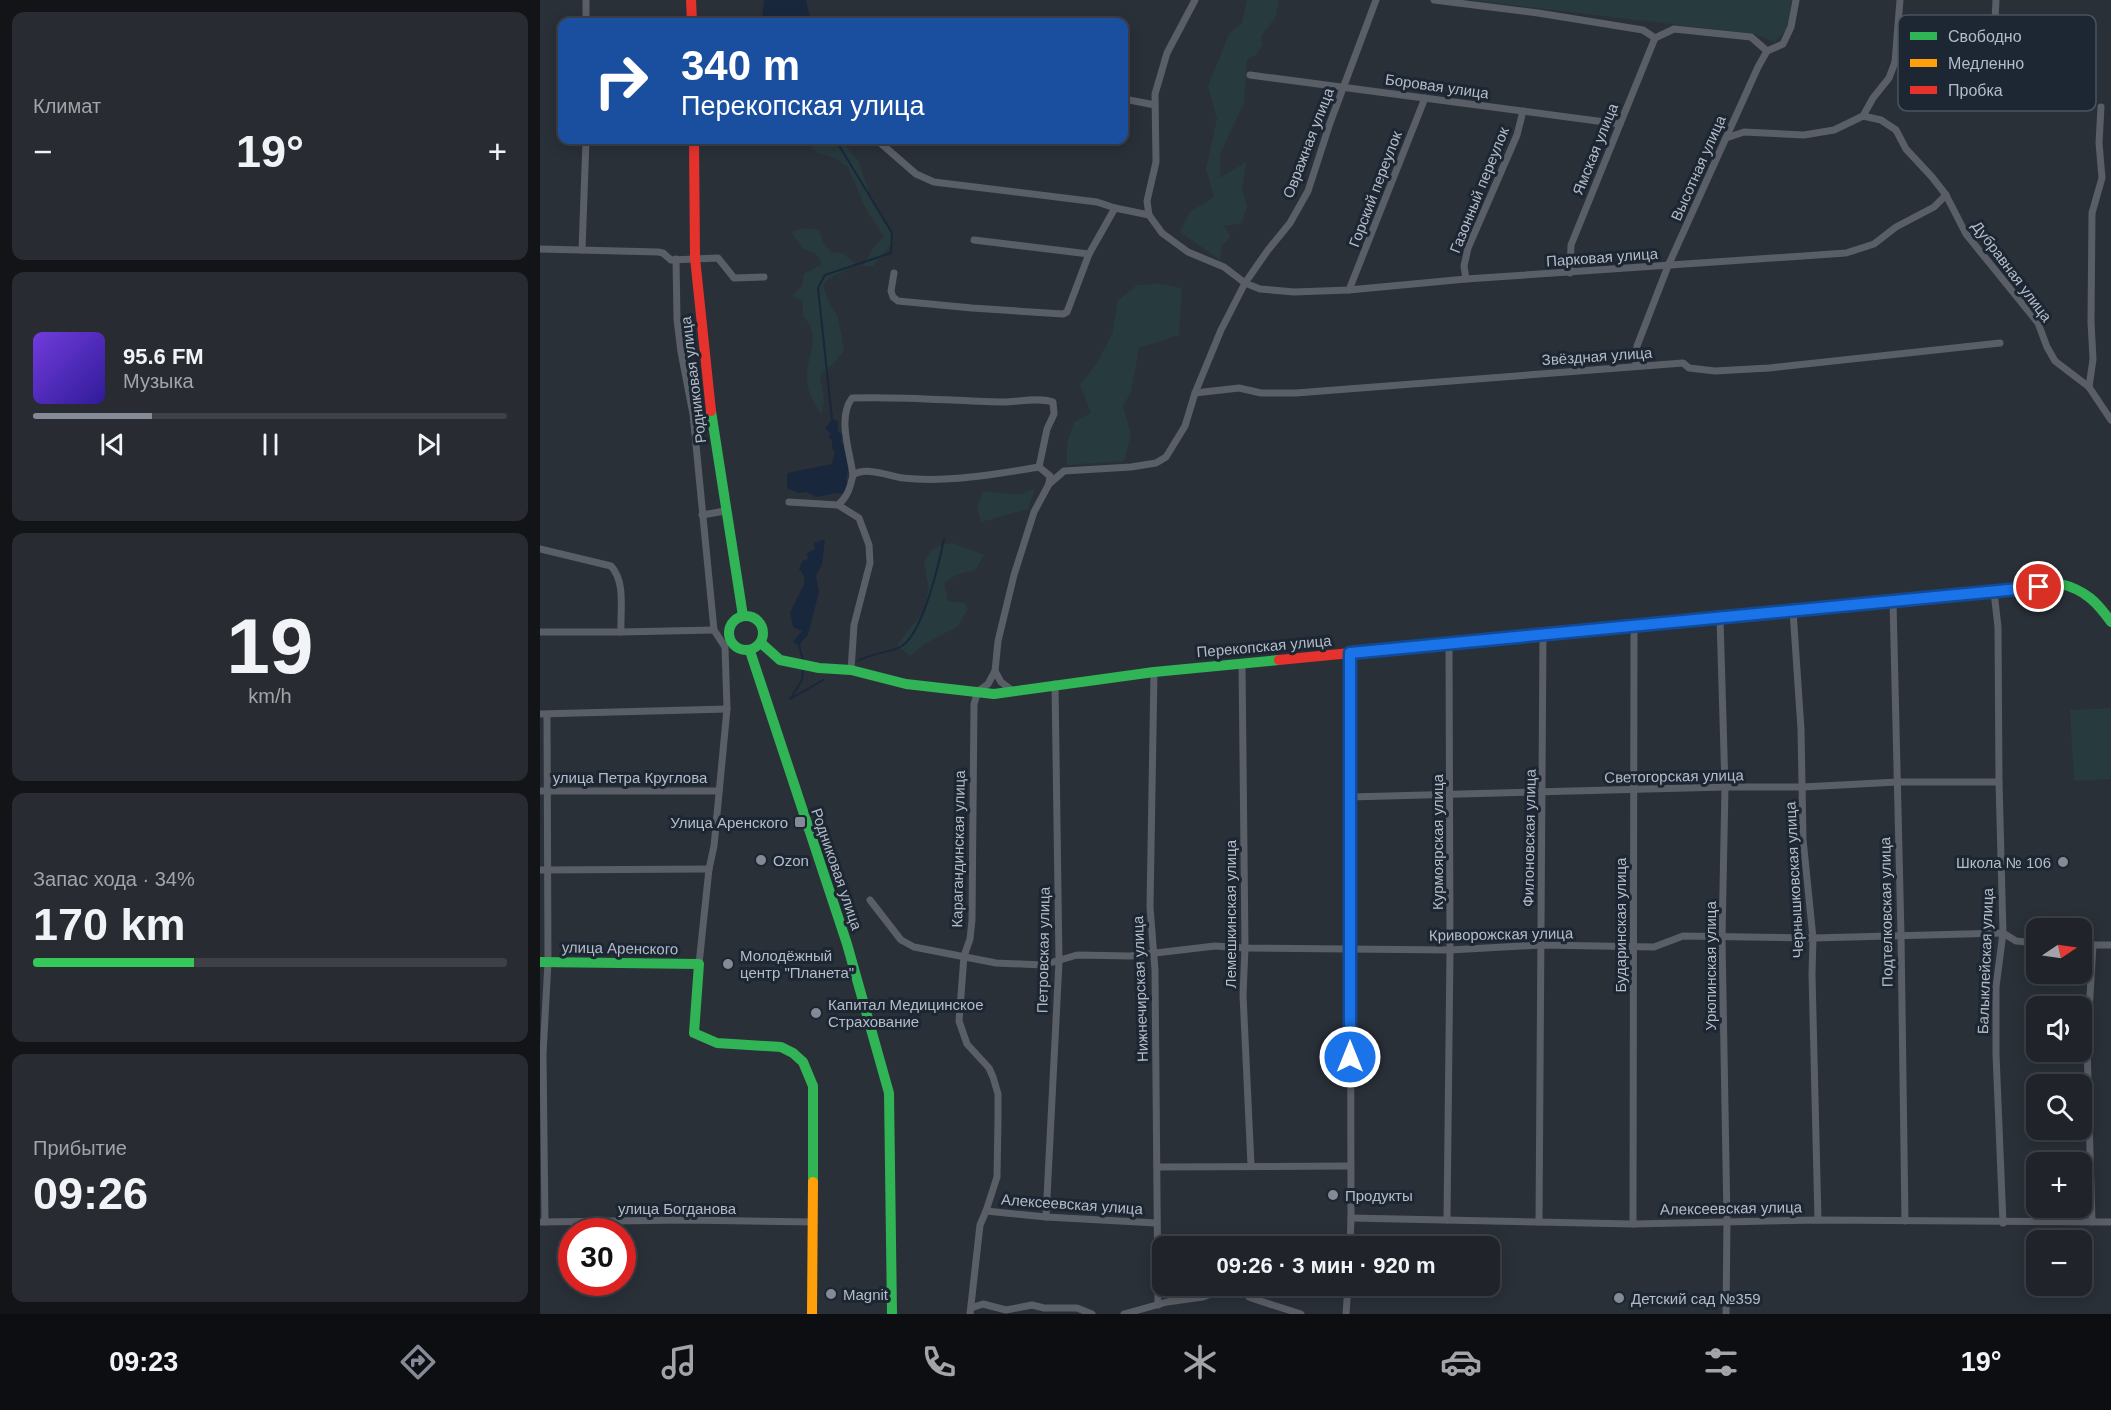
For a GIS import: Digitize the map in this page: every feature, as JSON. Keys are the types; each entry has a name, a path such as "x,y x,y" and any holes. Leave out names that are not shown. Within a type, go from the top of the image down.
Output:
{"street":[{"path":"586,0 586,18"},
{"path":"691,0 692,18"},
{"path":"1195,0 1167,52 1155,94 1156,162 1147,201 1149,215 1162,233 1188,252 1224,267 1245,284"},
{"name":"Овражная улица","path":"1049,483 1064,471 1131,467 1156,463 1166,457 1185,426 1195,393 1221,330 1245,284 1290,223 1308,191 1318,156 1376,0"},
{"path":"1434,0 1538,13 1643,30 1655,38 1674,29 1751,37 1767,51 1783,44 1791,27 1796,0"},
{"path":"1899,15 1900,0"},
{"path":"1995,15 1996,0"},
{"path":"1726,138 1744,132 1804,135 1834,130 1863,117 1873,98 1889,78 1895,62 1898,25"},
{"name":"Ямская улица","path":"1570,273 1571,245 1655,38"},
{"name":"Высотная улица","path":"1636,366 1637,346 1668,266 1767,51"},
{"name":"Боровая улица","path":"1250,75 1620,124"},
{"name":"Горский переулок","path":"1349,290 1425,98"},
{"path":"1128,100 1155,105"},
{"path":"2089,387 2093,359 2092,213 2103,178 2099,143 2101,107"},
{"name":"Газонный переулок","path":"1466,279 1464,266 1468,248 1517,135 1523,111"},
{"name":"Дубравная улица","path":"1863,117 1881,120 1896,130 1906,149 1946,195 1966,234 2038,323 2055,361 2089,387 2111,420"},
{"path":"582,250 586,144"},
{"name":"Родниковая улица","path":"694,144 695,258 703,342 725,511 743,615"},
{"path":"882,144 916,174 934,182 1097,202 1149,215"},
{"name":"Парковая улица","path":"1245,284 1260,289 1294,292 1349,290 1466,279 1846,253 1874,244 1896,227 1934,207 1946,195"},
{"path":"894,273 891,291 892,297 898,301 972,309 1063,314 1067,312 1089,254 1115,208"},
{"path":"974,240 1089,254"},
{"path":"540,249 658,252 671,260 718,258 734,278 764,277"},
{"name":"Родниковая улица","path":"676,259 681,352 693,414 714,630 736,648 750,651 847,944 889,1093 892,1314"},
{"name":"Звёздная улица","path":"1195,393 1239,388 1261,393 1296,393 1683,363 1689,368 1711,372 2000,343"},
{"path":"838,505 846,497 853,475 845,418 852,398 890,397 1002,402 1046,400 1053,402 1054,414 1047,429 1039,466"},
{"path":"978,691 988,684 995,671 998,641 1014,574 1034,512 1049,483 1050,476 1039,466"},
{"path":"853,475 861,471 905,478 954,478 1004,473 1039,466"},
{"path":"789,502 838,505 859,518 869,545 871,555 868,573 854,625 851,670"},
{"path":"702,515 725,511"},
{"path":"540,549 611,566 617,574 620,585 621,632"},
{"name":"Перекопская улица","path":"761,643 780,660 819,668 851,670 906,684 994,694 1154,672 2061,584 2078,587 2090,595 2111,622"},
{"name":"Балыклейская улица","path":"1994,592 1998,627 2003,933 1996,987 1996,1054 2003,1223"},
{"name":"Подтелковская улица","path":"1893,601 1905,1221"},
{"name":"Чернышковская улица","path":"1793,611 1796,632 1803,787 1803,839 1813,938 1818,1220"},
{"path":"725,638 731,623 743,615 756,618 764,630 761,643 750,651"},
{"name":"Урюпинская улица","path":"1720,618 1725,787 1722,938 1727,1221 1726,1314"},
{"name":"Бударинская улица","path":"1633,1224 1634,626"},
{"path":"540,632 714,630"},
{"name":"Филоновская улица","path":"1539,1222 1544,634"},
{"name":"Родниковая улица","path":"725,638 727,709 714,846 699,964 694,1033 717,1043 785,1048 805,1064 813,1086 814,1222"},
{"name":"Курмоярская улица","path":"1446,1220 1450,950 1449,644"},
{"path":"1350,653 1350,1236"},
{"name":"Лемешкинская улица","path":"1242,663 1245,948 1243,995 1251,1165"},
{"path":"995,671 1001,682 1014,692"},
{"name":"Нижнечирская улица","path":"1154,672 1150,907 1155,970 1158,1305"},
{"name":"Петровская улица","path":"1046,1217 1059,962 1055,684"},
{"name":"Карагандинская улица","path":"970,1311 980,1225 997,1177 998,1094 989,1068 967,1044 960,1030 958,1012 964,957 970,939 972,920 974,711 978,691"},
{"path":"543,1222 544,870 549,791 544,715 727,709"},
{"name":"Светогорская улица","path":"1350,797 1803,787 1896,782 1999,782"},
{"name":"улица Петра Круглова","path":"540,791 719,791"},
{"path":"544,870 710,869"},
{"name":"Криворожская улица","path":"870,900 901,940 914,947 996,963 1015,964 1043,965 1077,955 1130,956 1215,945 1245,948 1450,950 1541,945 1634,948 1654,947 1683,936 1813,938 2003,933 2016,941 2026,942"},
{"path":"2091,1222 2087,1045 2093,945 2111,945"},
{"name":"улица Аренского","path":"544,962 699,964"},
{"path":"1157,1167 1350,1166"},
{"name":"Алексеевская улица","path":"986,1211 1156,1223"},
{"name":"Алексеевская улица","path":"1351,1218 1633,1224 1818,1220 2111,1222"},
{"name":"улица Богданова","path":"543,1222 685,1220 814,1222"},
{"path":"812,1314 814,1222"},
{"path":"1124,1314 1203,1297 1232,1286 1237,1286 1254,1299 1301,1314"},
{"path":"1346,1314 1347,1296"},
{"path":"970,1311 983,1304 1006,1310 1032,1305 1044,1308 1077,1308 1092,1314"}],"green space":[{"path":"1247,0 1279,0 1276,16 1261,37 1263,44 1256,55 1247,60 1244,103 1220,154 1220,178 1246,162 1242,189 1247,207 1242,223 1224,226 1231,237 1222,245 1220,260 1180,232 1190,212 1214,197 1206,169 1217,119 1208,86 1229,34 1242,23"},
{"path":"1470,0 1792,0 1788,28 1775,42 1754,34"},
{"path":"807,144 844,144 858,160 873,204 880,212 884,223 892,231 894,241 873,266 863,266 873,248 884,237 865,207 848,167 833,157 818,153"},
{"path":"805,228 819,230 823,242 831,252 842,253 857,265 829,278 823,285 828,301 838,317 844,350 835,362 820,375 824,400 822,414 807,384 812,332 803,316 803,301 791,296 802,286 804,274 822,264 815,253 803,249 791,232"},
{"path":"1161,284 1182,288 1179,335 1139,348 1131,392 1123,406 1131,434 1124,461 1067,465 1067,443 1074,422 1091,413 1080,385 1097,363 1112,334 1118,300 1137,285"},
{"path":"1035,488 1028,509 981,522 977,506 983,491 1020,495"},
{"path":"952,543 984,555 975,570 956,575 944,583 948,601 965,603 968,609 957,627 926,643 910,656 897,645 923,612 929,588 924,563 930,552 939,546"},
{"path":"2111,708 2111,779 2074,781 2070,710"}],"water":[{"path":"764,0 806,0 810,18 762,18"},
{"path":"832,419 838,421 838,432 845,436 841,441 846,449 849,467 846,479 848,484 843,494 816,497 807,492 799,493 787,488 787,473 832,464 835,451 832,449 832,440 828,437 831,434 825,428"},
{"path":"825,539 822,564 816,576 819,592 808,635 799,645 793,642 802,631 793,627 790,613 804,584 804,576 799,569 802,561 808,559 807,553 815,549 814,543"}],"waterway":[{"path":"832,419 818,288 825,275 891,253 892,233 838,144"},
{"path":"858,661 902,646 910,638 929,597 944,539"},
{"path":"799,645 803,660"},
{"path":"791,698 802,680 803,669"},
{"path":"790,699 823,680"}],"traffic: fast":[{"path":"711,411 743,616"},
{"path":"1586,630 2061,584 2090,598 2111,622"},
{"path":"746,616 758,621 763,633 758,645 746,650 734,645 729,633 734,621 746,616"},
{"path":"761,643 780,660 819,668 851,670 906,684 994,694 1154,672 1279,660"},
{"path":"750,651 847,944 889,1093 892,1314"},
{"path":"540,962 699,964 694,1033 717,1043 781,1047 793,1053 803,1062 813,1086 813,1182"}],"traffic: slow":[{"path":"812,1314 813,1182"}],"traffic: jam":[{"path":"691,0 692,18"},
{"path":"694,144 695,258 711,411"},
{"path":"1279,660 1586,630"}],"place":[{"name":"Улица Аренского","path":"800,822"},
{"name":"Ozon","path":"761,860"},
{"name":"Школа № 106","path":"2063,862"},
{"name":"Молодёжный центр \"Планета\"","path":"728,964"},
{"name":"Капитал Медицинское Страхование","path":"816,1013"},
{"name":"Продукты","path":"1333,1195"},
{"name":"Magnit","path":"831,1294"},
{"name":"Детский сад №359","path":"1619,1298"}],"route":[{"path":"1350,1057 1350,653 2039,587"}]}
